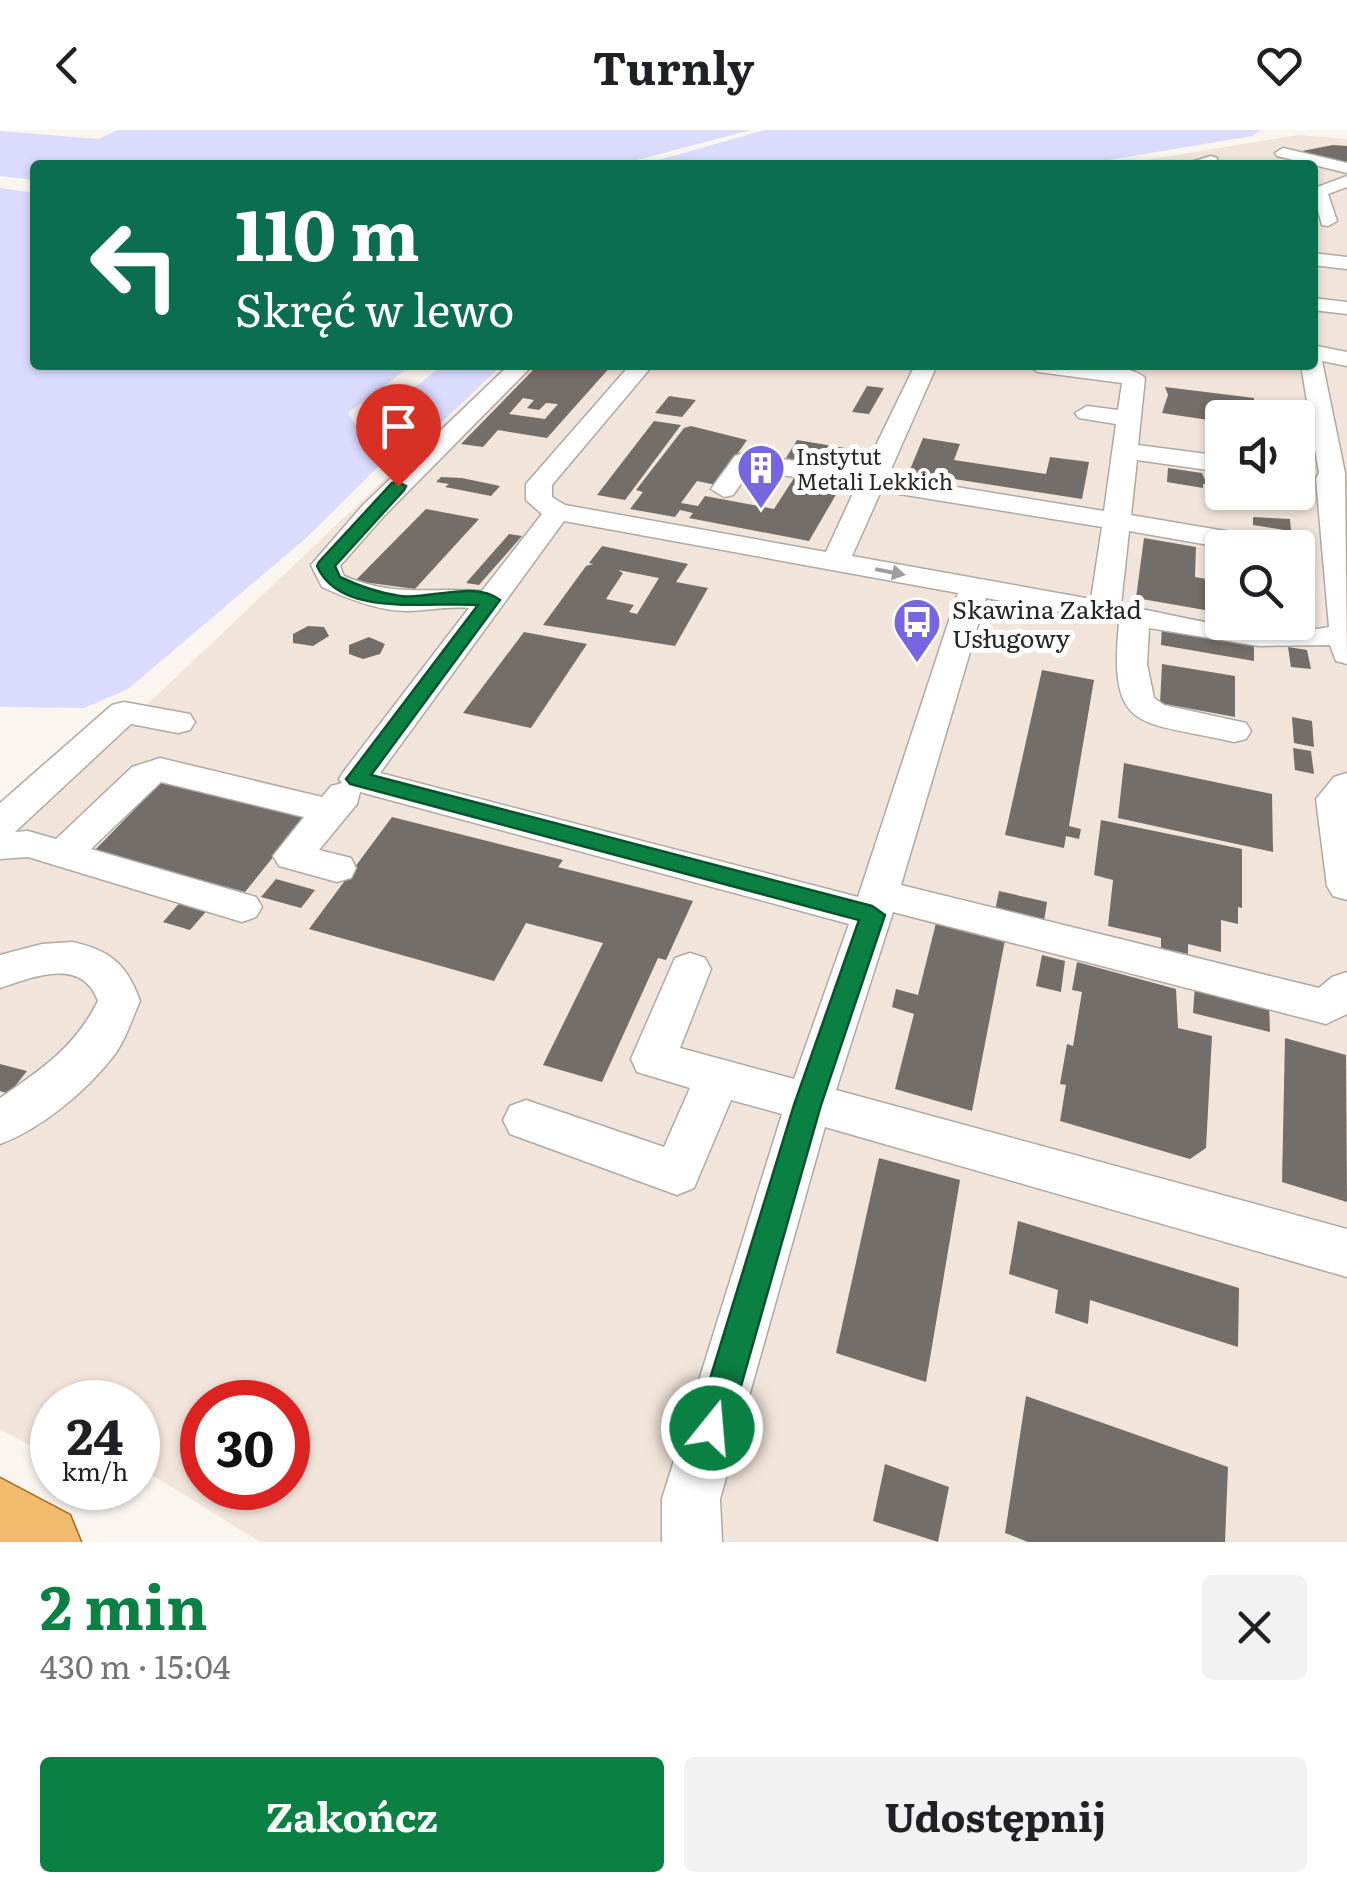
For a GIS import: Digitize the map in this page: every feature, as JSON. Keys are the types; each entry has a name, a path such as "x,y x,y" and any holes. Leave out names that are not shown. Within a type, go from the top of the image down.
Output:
{"main road":[{"path":"0,1515 44,1542"}],"street":[{"path":"1283,153 1313,160"},
{"path":"1318,161 1347,168"},
{"path":"1318,174 1347,179"},
{"path":"1329,221 1319,192 1347,179"},
{"path":"1318,260 1347,263"},
{"path":"1318,305 1347,308"},
{"path":"1318,353 1347,359"},
{"path":"490,600 445,597 403,602 343,586 332,580 326,566 373,511 517,370"},
{"path":"638,370 539,484 538,500 557,512 1346,653 1338,480 1332,473 1313,370"},
{"path":"836,562 924,370"},
{"path":"1135,371 1116,523 1120,613 1138,703 1153,713 1234,731"},
{"path":"1087,413 1129,419"},
{"path":"1125,451 1205,462"},
{"path":"724,490 744,461 1205,536"},
{"path":"337,868 292,856 357,779 557,512"},
{"path":"682,1528 808,1105 876,905 974,588"},
{"path":"0,824 124,712 178,722"},
{"path":"63,854 145,775 160,770 329,811"},
{"path":"357,779 876,905 1326,1007 1347,989"},
{"path":"1347,785 1334,799 1347,886"},
{"path":"0,846 28,844 242,907"},
{"path":"0,972 49,958 79,958 109,977 119,1001 99,1042 57,1084 0,1124"},
{"path":"690,969 653,1059 1347,1253"},
{"path":"526,1120 677,1173 717,1078"}],"shaded area":[{"path":"118,130 751,130 637,160 30,160 30,179 0,176 0,131 98,139"},
{"path":"765,130 1260,130 1252,136 1109,160 659,160"},
{"path":"1298,135 1347,139 1347,1542 260,1542 209,1510 310,1510 310,1380 180,1380 180,1492 160,1480 160,1380 30,1380 30,1445 0,1429 0,844 500,370 1318,370 1318,160 1146,160"},
{"path":"0,188 30,192 30,370 405,370 348,413 362,436 381,447 383,462 305,539 128,689 84,708 0,707"},
{"path":"437,370 497,370 416,447 367,426"}],"building":[{"path":"1347,146 1347,166 1302,151"},
{"path":"533,370 608,370 547,438 498,430 483,447 461,444","holes":["523,398 534,400 527,408 539,410 546,403 558,404 545,419 509,414"]},
{"path":"867,386 884,388 869,414 852,412"},
{"path":"1165,387 1254,400 1205,400 1205,419 1162,413 1168,395"},
{"path":"669,396 696,400 682,417 655,413"},
{"path":"654,421 681,425 625,500 597,495"},
{"path":"691,426 747,440 716,485 697,481 681,503 698,506 705,496 774,509 794,478 841,486 809,541 689,518 693,513 680,510 675,517 630,509 643,492 636,490 684,428"},
{"path":"923,438 960,444 954,460 1046,474 1050,457 1089,462 1082,499 909,472"},
{"path":"797,440 851,449 841,468 786,458"},
{"path":"1168,468 1202,473 1205,480 1203,488 1167,482"},
{"path":"441,477 500,486 491,496 445,487 449,484 436,482"},
{"path":"426,509 479,519 415,589 355,581"},
{"path":"1253,517 1290,519 1291,530 1285,530 1253,525"},
{"path":"509,534 522,536 479,585 466,583"},
{"path":"1144,538 1196,547 1195,577 1205,579 1205,610 1136,598"},
{"path":"602,546 688,564 676,582 708,588 675,646 543,625 586,566 593,564 589,563","holes":["618,570 659,578 637,614 629,612 634,605 606,599 623,573"]},
{"path":"308,626 324,627 329,636 313,646 293,643 293,634"},
{"path":"1162,626 1205,633 1205,640 1254,642 1254,661 1161,645"},
{"path":"524,632 587,644 531,728 463,713"},
{"path":"369,637 385,644 380,654 363,659 349,654 349,645"},
{"path":"1288,647 1307,650 1311,669 1291,667"},
{"path":"1162,664 1235,676 1235,717 1160,703"},
{"path":"1042,670 1094,680 1069,826 1081,829 1079,839 1066,836 1064,848 1005,835"},
{"path":"1292,717 1312,721 1314,747 1294,743"},
{"path":"1293,748 1311,751 1314,774 1295,770"},
{"path":"1124,763 1272,794 1273,852 1118,818"},
{"path":"164,779 308,814 245,892 94,851"},
{"path":"392,817 563,860 558,867 693,901 666,960 658,958 602,1082 543,1065 603,943 526,923 494,981 309,929"},
{"path":"1101,820 1242,849 1242,908 1238,907 1238,924 1221,920 1221,952 1188,944 1188,954 1161,948 1161,938 1108,926 1113,880 1094,875"},
{"path":"276,879 315,890 301,908 261,897"},
{"path":"999,891 1047,902 1043,928 994,916"},
{"path":"183,899 210,907 190,930 163,922"},
{"path":"936,923 1005,940 972,1111 895,1089 914,1014 892,1007 896,989 918,995"},
{"path":"1042,955 1065,961 1061,992 1036,986"},
{"path":"1077,962 1176,989 1178,1028 1212,1036 1206,1148 1190,1159 1060,1121 1066,1085 1060,1084 1067,1044 1073,1046 1082,992 1072,990"},
{"path":"1195,985 1269,1003 1270,1032 1193,1013"},
{"path":"1285,1038 1346,1055 1347,1202 1282,1182"},
{"path":"0,1064 27,1071 9,1094 0,1091"},
{"path":"879,1158 960,1180 926,1382 836,1353"},
{"path":"1018,1221 1239,1288 1238,1347 1090,1300 1088,1324 1055,1313 1058,1290 1009,1274"},
{"path":"1026,1396 1228,1467 1225,1542 1028,1542 1005,1533"},
{"path":"885,1464 949,1487 938,1542 873,1521"}],"place":[{"name":"Instytut Metali Lekkich","path":"761,510"},
{"name":"Skawina Zakład Usługowy","path":"917,664"}],"route":[{"path":"398,486 326,566 332,580 353,590 403,602 445,597 490,600 357,779 872,915 808,1105 712,1428"}]}
